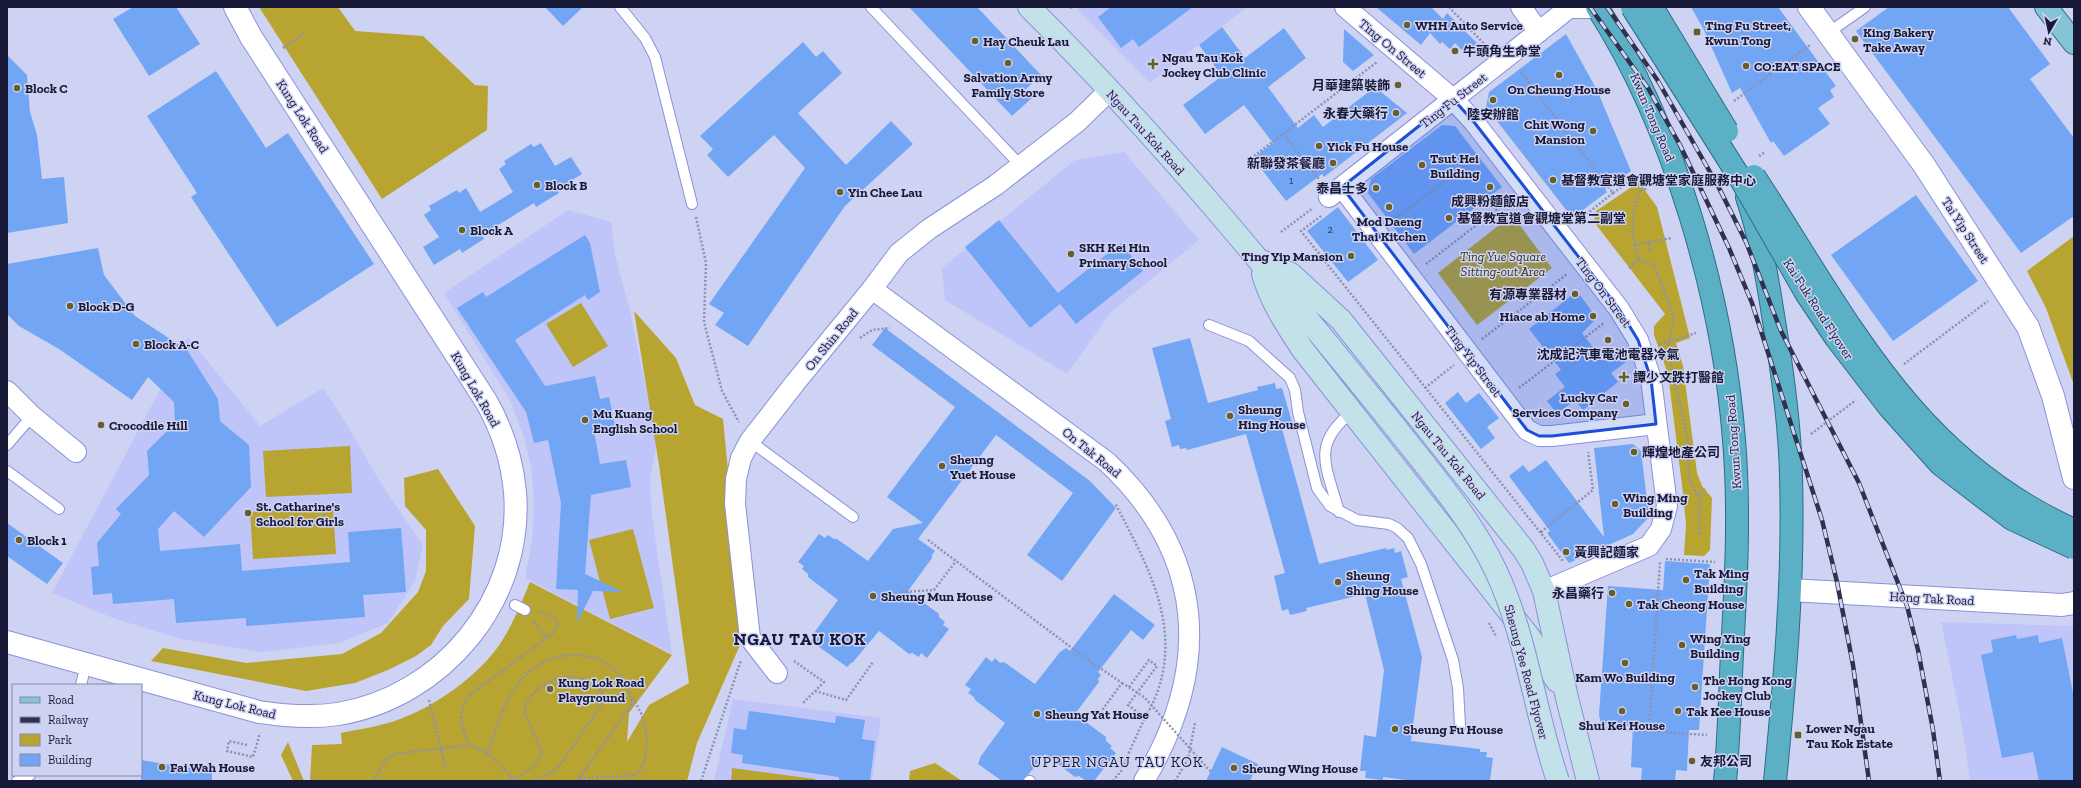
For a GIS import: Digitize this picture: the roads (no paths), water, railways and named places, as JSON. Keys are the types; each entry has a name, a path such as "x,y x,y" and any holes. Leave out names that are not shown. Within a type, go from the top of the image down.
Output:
{"highway":[{"name":"Kai Fuk Road Flyover","path":"1632,7 1740,178 1806,293 1836,338 1889,407 1940,464 1975,492 2012,519 2074,548"},
{"name":"Kai Fuk Road Flyover","path":"1652,7 1819,282 1886,379 1915,413 1951,450 1988,481 2020,502 2074,530"},
{"path":"1663,7 1709,93 1731,145 1749,203 1766,268 1776,330 1789,435 1791,476 1790,590 1775,781"},
{"name":"Kwun Tong Road","path":"1598,8 1620,46 1646,97 1676,173 1706,275 1723,352 1734,436 1738,535 1724,778"}],"main road":[{"name":"Ngau Tau Kok Road","path":"1029,7 1086,64 1259,260 1396,428"},
{"path":"2046,7 2074,43"},
{"name":"Ngau Tau Kok Road","path":"1259,260 1267,290 1284,321 1303,350 1530,638 1547,663 1567,698"},
{"name":"Ngau Tau Kok Road","path":"1259,260 1292,274 1341,320 1524,550 1532,563 1544,591 1567,698 1588,781"},
{"name":"Sheung Yee Road Flyover","path":"1396,428 1463,515 1495,570 1517,629 1558,781"}],"street":[{"name":"Kung Lok Road","path":"7,642 259,712 292,716 318,716 356,710 375,705 410,688 432,674 469,638 491,605 506,570 511,551 516,512 515,493 509,455 496,418 486,400 251,37 235,7"},
{"name":"Ting On Street","path":"1345,7 1453,100 1474,122 1619,309 1633,332 1651,379 1667,506 1661,529 1649,546 1544,591"},
{"path":"1521,7 1539,32"},
{"name":"Tai Yip Street","path":"1809,7 1924,165 2028,327 2053,396 2074,478"},
{"name":"Ting Fu Street","path":"1327,198 1569,8 1598,8"},
{"name":"On Shin Road","path":"777,673 750,638 735,504 736,479 746,434 795,383 872,289 899,253 929,229 996,185 1021,166 1077,122 1109,91"},
{"name":"Ting Yip Street","path":"1327,198 1527,430 1540,436 1552,436 1656,424"},
{"name":"On Tak Road","path":"872,289 1107,462 1126,479 1142,498 1166,536 1174,556 1186,601 1189,622 1188,666 1181,701 1173,724 1144,781"},
{"path":"7,391 32,416 76,452"},
{"name":"Hong Tak Road","path":"1790,590 2062,605 2074,603"}],"lane":[{"path":"620,7 645,38 655,57 692,204"},
{"path":"871,7 1021,166"},
{"path":"1828,33 1864,7"},
{"path":"1209,325 1249,341 1290,378 1295,390 1298,412 1317,488 1330,506 1357,520 1389,524 1397,528 1408,538 1415,550 1444,628 1453,660 1458,688 1460,726"},
{"path":"1339,512 1325,458 1325,449 1327,438 1332,429 1352,412"},
{"path":"7,445 32,416"},
{"path":"746,434 853,517"},
{"path":"7,472 59,509"},
{"path":"515,605 525,610"},
{"path":"81,684 86,664"},
{"path":"17,781 28,776"}],"railway":[{"path":"1590,7 1648,88 1680,145 1729,248 1752,303 1822,520 1837,582 1853,665 1869,781"},
{"path":"1607,7 1658,81 1718,186 1746,242 1781,331 1859,483 1907,606 1918,650 1933,730 1940,781"}],"place":[{"name":"WHH Auto Service","path":"1407,25"},
{"name":"Ting Fu Street, Kwun Tong","path":"1697,32"},
{"name":"King Bakery Take Away","path":"1855,39"},
{"name":"Hay Cheuk Lau","path":"975,41"},
{"name":"牛頭角生命堂","path":"1455,51"},
{"name":"Salvation Army Family Store","path":"1008,63"},
{"name":"Ngau Tau Kok Jockey Club Clinic","path":"1153,64"},
{"name":"CO:EAT SPACE","path":"1746,66"},
{"name":"On Cheung House","path":"1559,75"},
{"name":"月華建築裝飾","path":"1398,85"},
{"name":"Block C","path":"17,88"},
{"name":"陸安辦館","path":"1493,100"},
{"name":"永春大藥行","path":"1396,113"},
{"name":"Chit Wong Mansion","path":"1593,131"},
{"name":"Yick Fu House","path":"1319,146"},
{"name":"新聯發茶餐廳","path":"1333,163"},
{"name":"Tsut Hei Building","path":"1422,165"},
{"name":"基督教宣道會觀塘堂家庭服務中心","path":"1553,180"},
{"name":"Block B","path":"537,185"},
{"name":"成興粉麵飯店","path":"1490,187"},
{"name":"泰昌士多","path":"1376,188"},
{"name":"Yin Chee Lau","path":"840,192"},
{"name":"Mod Daeng Thai Kitchen","path":"1389,207"},
{"name":"基督教宣道會觀塘堂第二副堂","path":"1449,218"},
{"name":"Block A","path":"462,230"},
{"name":"SKH Kei Hin Primary School","path":"1071,254"},
{"name":"Ting Yip Mansion","path":"1351,256"},
{"name":"有源專業器材","path":"1575,294"},
{"name":"Block D-G","path":"70,306"},
{"name":"Hiace ab Home","path":"1593,316"},
{"name":"沈成記汽車電池電器冷氣","path":"1608,340"},
{"name":"Block A-C","path":"136,344"},
{"name":"譚少文跌打醫館","path":"1624,377"},
{"name":"Lucky Car Services Company","path":"1626,404"},
{"name":"Sheung Hing House","path":"1230,416"},
{"name":"Mu Kuang English School","path":"585,420"},
{"name":"Crocodile Hill","path":"101,425"},
{"name":"輝煌地產公司","path":"1634,452"},
{"name":"Sheung Yuet House","path":"942,466"},
{"name":"Wing Ming Building","path":"1615,504"},
{"name":"St. Catharine's School for Girls","path":"248,513"},
{"name":"Block 1","path":"19,540"},
{"name":"黃興記麵家","path":"1566,552"},
{"name":"Tak Ming Building","path":"1686,580"},
{"name":"Sheung Shing House","path":"1338,582"},
{"name":"永昌藥行","path":"1612,593"},
{"name":"Sheung Mun House","path":"873,596"},
{"name":"Tak Cheong House","path":"1629,604"},
{"name":"Wing Ying Building","path":"1682,645"},
{"name":"Kam Wo Building","path":"1625,663"},
{"name":"The Hong Kong Jockey Club","path":"1695,687"},
{"name":"Kung Lok Road Playground","path":"550,689"},
{"name":"Shui Kei House","path":"1622,711"},
{"name":"Tak Kee House","path":"1678,711"},
{"name":"Sheung Yat House","path":"1037,714"},
{"name":"Sheung Fu House","path":"1395,729"},
{"name":"Lower Ngau Tau Kok Estate","path":"1798,735"},
{"name":"友邦公司","path":"1692,761"},
{"name":"Fai Wah House","path":"162,767"},
{"name":"Sheung Wing House","path":"1234,768"}],"district":[{"name":"NGAU TAU KOK","path":"800,639"},
{"name":"UPPER NGAU TAU KOK","path":"1117,762"}],"park label":[{"name":"Ting Yue Square Sitting-out Area","path":"1503,264"}]}
